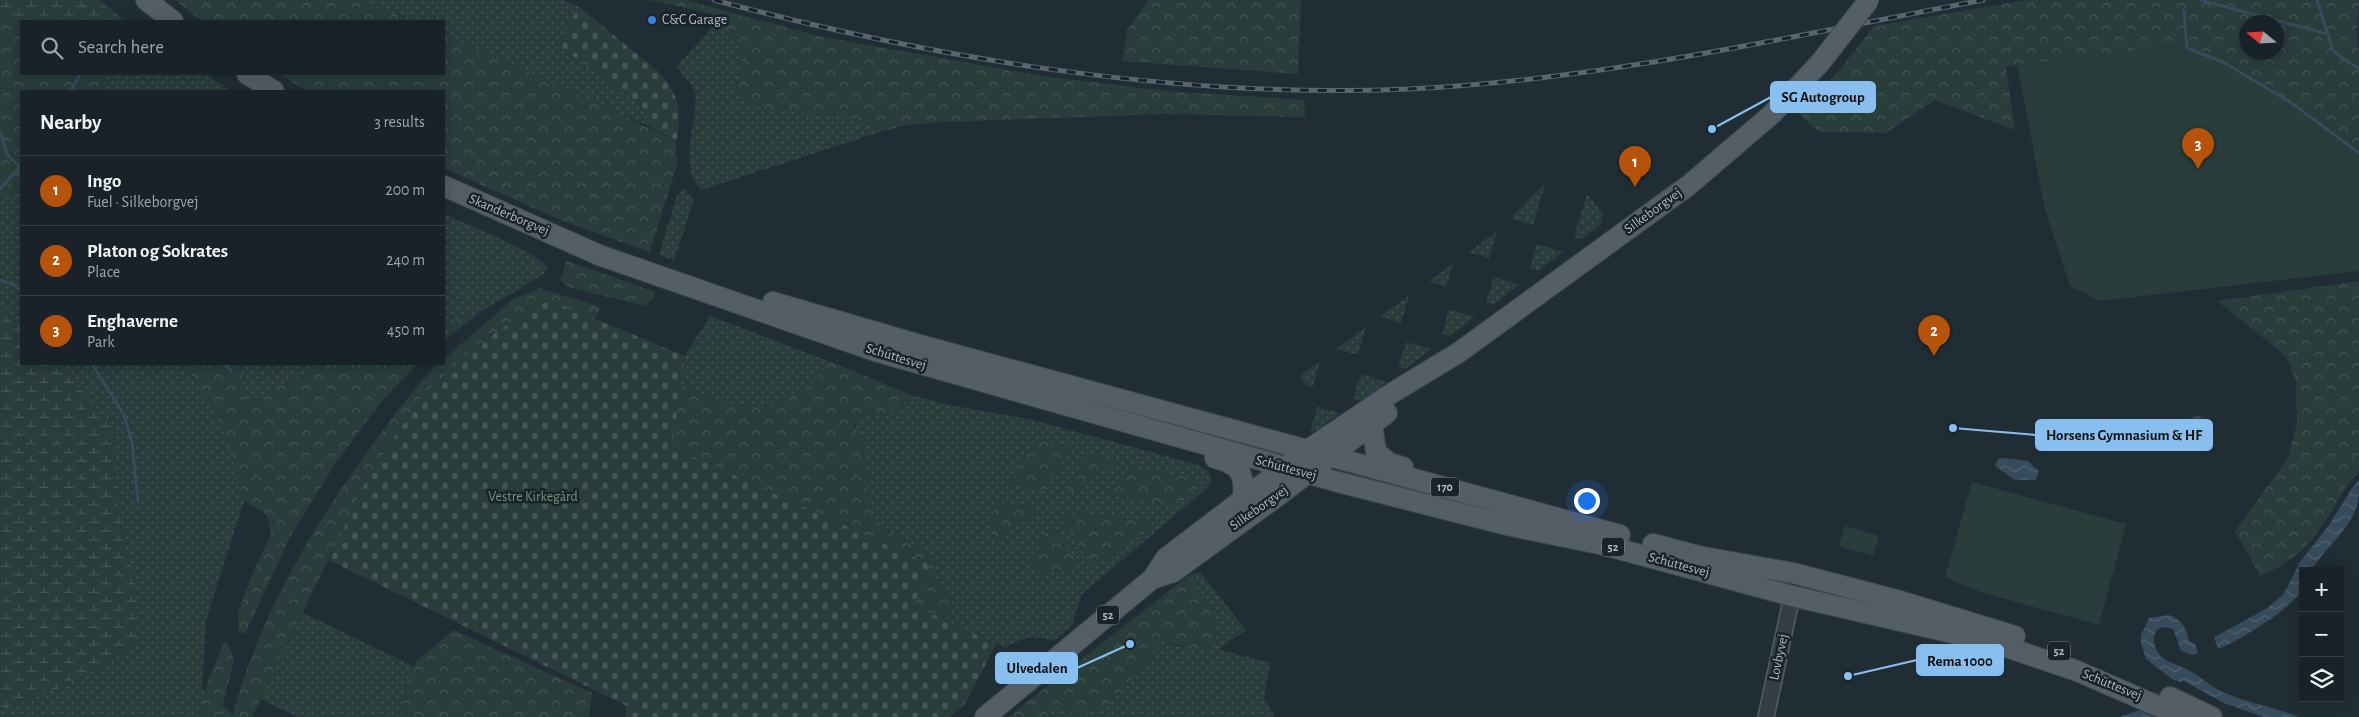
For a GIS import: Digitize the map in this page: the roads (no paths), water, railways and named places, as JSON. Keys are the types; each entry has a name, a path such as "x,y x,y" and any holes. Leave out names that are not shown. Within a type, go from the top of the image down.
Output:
{"main road":[{"path":"146,0 172,20"},
{"name":"Silkeborgvej","path":"985,717 1152,579 1166,558 1242,499 1392,393 1458,353 1688,185 1772,114 1820,63 1870,0"},
{"path":"249,75 272,90"},
{"name":"Skanderborgvej","path":"445,186 575,243"},
{"name":"Schüttesvej","path":"575,243 599,255 672,282 878,352 1306,474 1507,525 1604,545 1792,596 2009,648 2077,671 2183,717"},
{"name":"Schüttesvej","path":"575,243 924,346 1306,452 1329,456 1698,556 1793,573 1900,601 2012,635 2098,666 2212,717"},
{"name":"Silkeborgvej","path":"1152,579 1173,572 1306,474 1412,394 1429,372"},
{"path":"1121,422 1127,433 1231,463 1242,476 1244,482 1242,499"},
{"name":"Schüttesvej","path":"1372,424 1376,452 1389,463 1469,485 1534,512"}],"street":[{"name":"Lovbyvej","path":"1766,717 1792,596"}],"water":[{"path":"1998,459 2028,461 2039,471 2036,480 2015,480 1995,466"},
{"path":"2359,480 2358,503 2354,513 2314,567 2299,567 2298,595 2290,604 2265,622 2218,649 2214,637 2266,609 2283,595 2300,562 2329,525"},
{"path":"2169,615 2183,625 2189,641 2195,644 2198,653 2192,655 2181,651 2173,629 2165,627 2156,631 2154,636 2155,648 2163,658 2187,669 2223,692 2299,717 2264,717 2224,703 2184,681 2180,682 2172,679 2146,659 2141,643 2141,635 2149,618"},
{"path":"2140,710 2154,717 2120,717"}],"waterway":[{"path":"2200,0 2328,34"},
{"path":"2317,0 2333,51 2359,69"},
{"path":"2184,11 2187,48 2225,63 2293,104 2359,153"},
{"path":"72,90 79,75"},
{"path":"0,132 8,156 20,167"},
{"path":"0,189 20,166"},
{"path":"15,172 20,176"},
{"path":"0,280 16,286 20,290"},
{"path":"93,365 124,415 132,442 138,502"},
{"path":"225,365 231,371"}],"railway":[{"path":"714,0 884,40 971,57 1058,70 1147,81 1235,88 1322,90 1409,89 1553,76 1697,55 1983,0"}],"place":[{"name":"C&C Garage","path":"652,20"},
{"name":"SG Autogroup","path":"1712,129"},
{"name":"Enghaverne","path":"2198,169"},
{"name":"Ingo","path":"1635,187"},
{"name":"Platon og Sokrates","path":"1934,356"},
{"name":"Horsens Gymnasium & HF","path":"1953,428"},
{"name":"Ulvedalen","path":"1130,644"},
{"name":"Rema 1000","path":"1848,676"}],"park label":[{"name":"Vestre Kirkegård","path":"533,497"}]}
